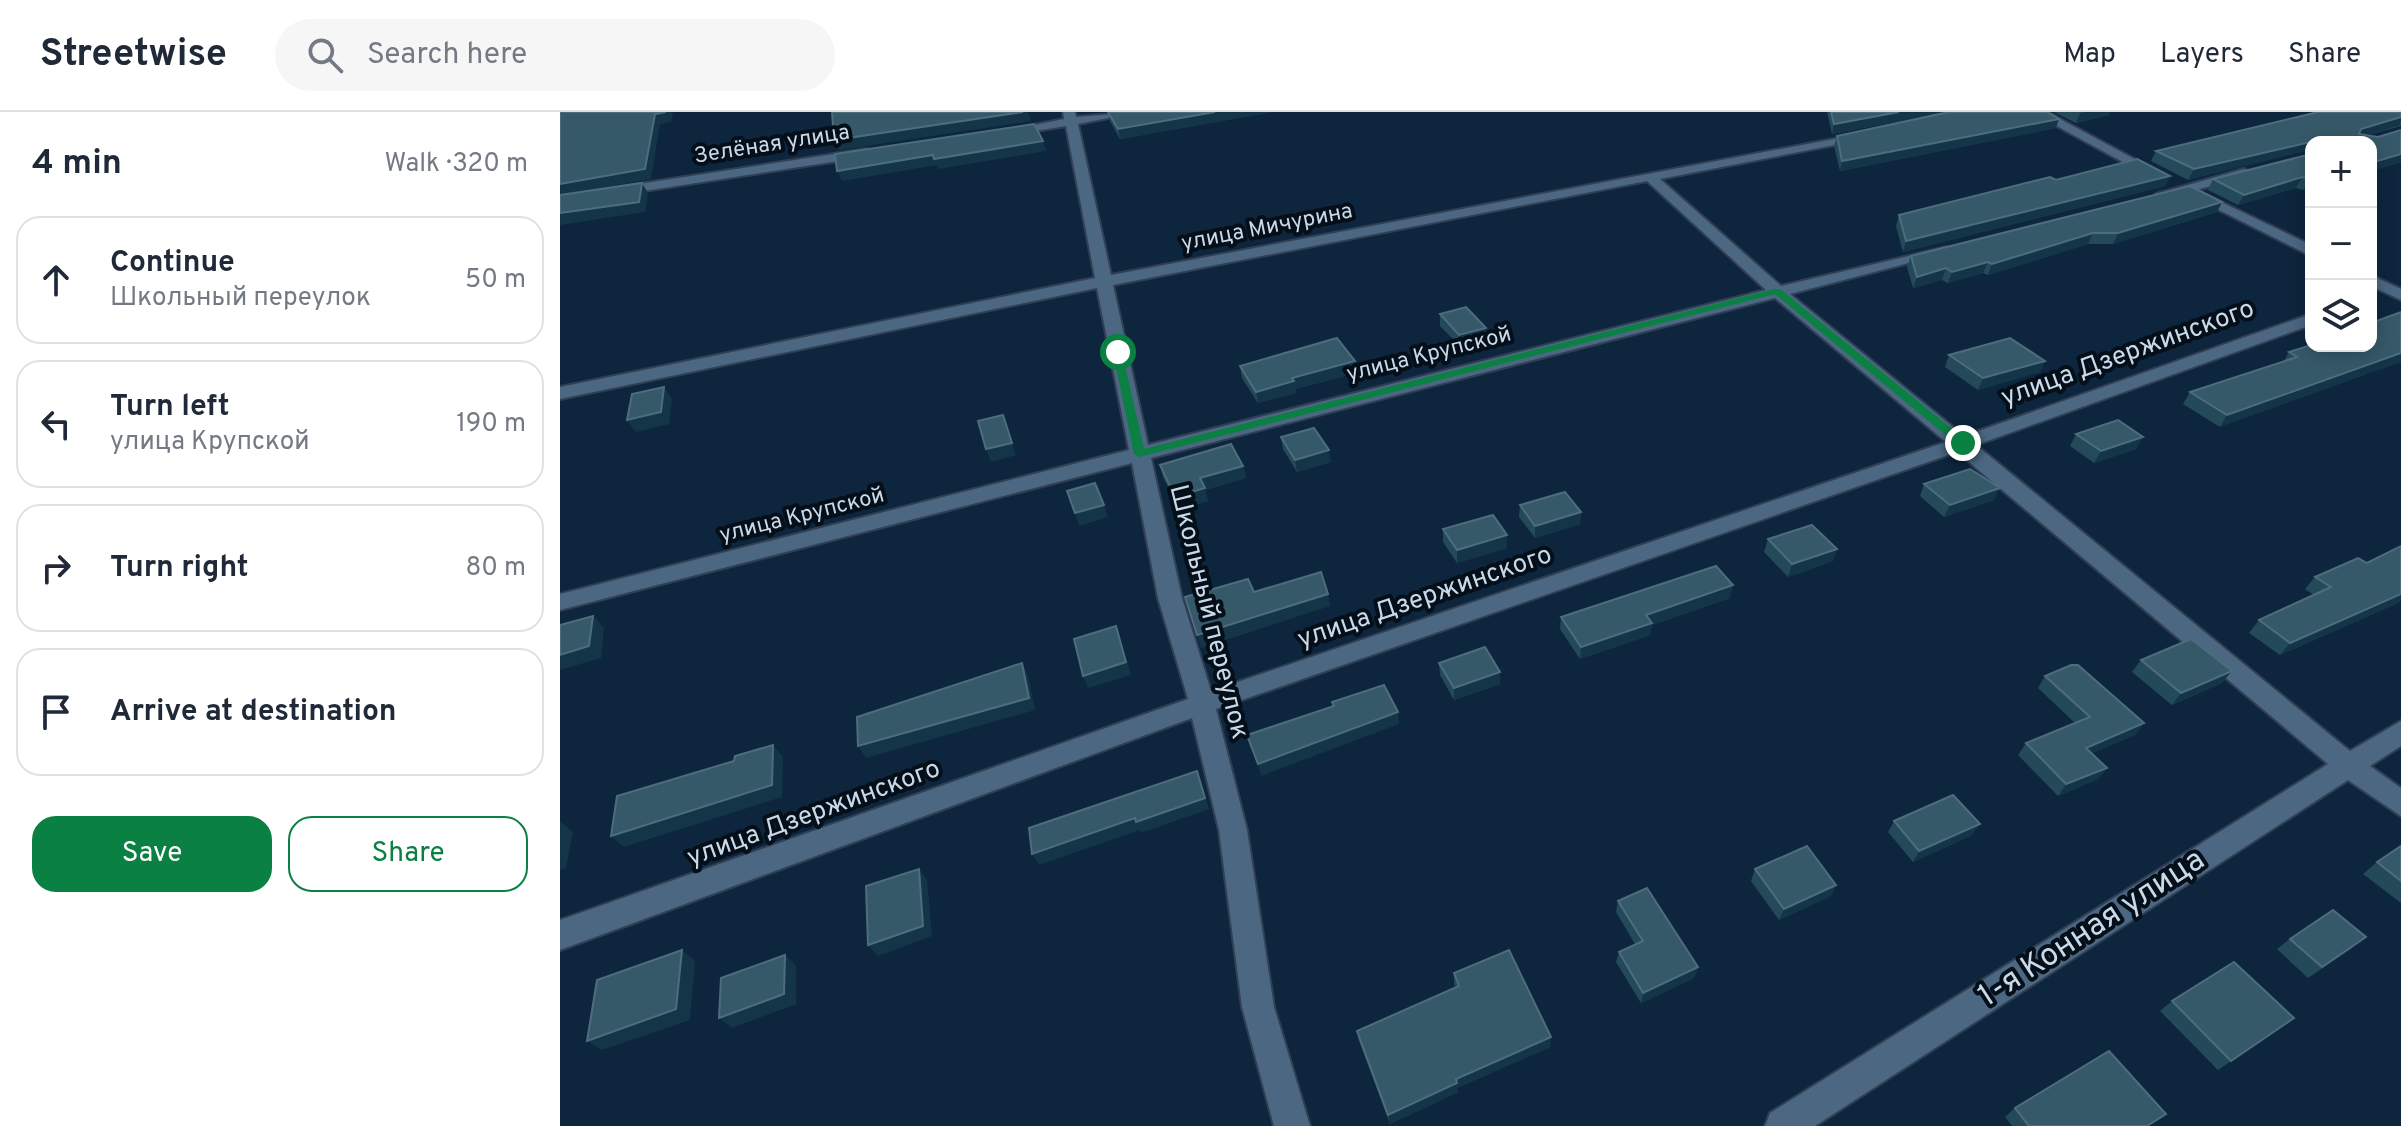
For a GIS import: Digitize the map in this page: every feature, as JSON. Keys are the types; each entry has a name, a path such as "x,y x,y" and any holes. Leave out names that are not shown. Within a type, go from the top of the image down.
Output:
{"street":[{"path":"994,133 1070,117 1133,112"},
{"path":"2037,112 2305,248"},
{"name":"Школьный переулок","path":"1070,117 1170,598 1202,704 1233,830 1258,1007 1292,1126"},
{"name":"улица Мичурина","path":"560,393 1106,281 1891,130"},
{"name":"Зелёная улица","path":"560,200 886,150"},
{"path":"2138,200 2269,167"},
{"path":"1650,177 1777,291 2348,765 2401,804"},
{"name":"улица Крупской","path":"560,602 1958,246"},
{"path":"2377,283 2398,292"},
{"path":"2377,297 2398,292"},
{"name":"улица Дзержинского","path":"560,935 1202,704 1963,443 2305,321"},
{"name":"1-я Конная улица","path":"1783,1126 2401,732"}],"building":[{"path":"560,112 666,112 655,114 645,169 560,184"},
{"path":"832,112 1023,112 834,140"},
{"path":"1108,112 1215,112 1118,129"},
{"path":"1831,112 1899,112 1834,124"},
{"path":"1949,112 2047,112 2059,119 1842,161 1837,136"},
{"path":"2318,112 2401,112 2401,117 2361,129 2359,134 2372,136 2305,136 2305,143 2194,169 2156,151"},
{"path":"1034,124 1043,141 837,171 835,154"},
{"path":"2401,130 2401,154 2377,161 2377,137"},
{"path":"2305,156 2305,178 2244,195 2213,179"},
{"path":"2137,159 2170,176 1906,241 1899,215 2050,177 2056,180"},
{"path":"642,183 639,202 560,213 560,195"},
{"path":"2190,186 2222,202 2118,233 2093,233 1992,264 1988,262 1952,272 1946,268 1917,277 1911,256"},
{"path":"1466,307 1486,328 1459,335 1440,314"},
{"path":"2401,312 2401,353 2227,415 2190,392 2297,357 2289,352 2305,347 2305,352 2377,352 2377,321"},
{"path":"1337,338 1355,361 1292,378 1294,381 1256,392 1240,366"},
{"path":"2010,338 2045,361 1983,378 1949,355"},
{"path":"664,387 661,412 627,420 632,394"},
{"path":"1003,415 1012,443 986,449 978,421"},
{"path":"2118,420 2143,437 2101,451 2076,434"},
{"path":"1314,428 1329,450 1295,460 1281,437"},
{"path":"1231,444 1243,466 1200,478 1205,488 1175,497 1160,465"},
{"path":"1970,469 2000,488 1950,505 1924,484"},
{"path":"1095,483 1104,505 1075,513 1067,491"},
{"path":"1565,492 1581,512 1535,526 1520,505"},
{"path":"1493,515 1507,535 1457,550 1443,529"},
{"path":"1812,525 1837,549 1792,564 1768,539"},
{"path":"2401,546 2401,594 2290,643 2259,620 2331,587 2315,577 2358,558 2367,563"},
{"path":"1716,566 1733,585 1646,615 1652,623 1581,647 1561,617"},
{"path":"1321,572 1328,594 1197,635 1185,597 1248,579 1254,592"},
{"path":"593,616 589,646 560,655 560,625"},
{"path":"1116,626 1126,662 1083,676 1074,639"},
{"path":"2191,639 2232,671 2181,693 2141,660"},
{"path":"1485,647 1500,672 1454,688 1439,663"},
{"path":"1022,663 1029,698 858,746 857,717"},
{"path":"2078,665 2144,723 2086,748 2107,768 2066,784 2026,743 2090,717 2045,676"},
{"path":"1384,685 1398,712 1258,764 1247,735 1334,706 1332,702"},
{"path":"773,745 772,785 611,836 617,796 734,761 735,756"},
{"path":"1197,771 1205,798 1136,822 1135,818 1032,854 1029,828"},
{"path":"1953,795 1980,824 1919,851 1894,821"},
{"path":"1807,846 1836,885 1784,909 1755,869"},
{"path":"2401,846 2401,881 2377,862"},
{"path":"919,869 923,926 868,945 866,886"},
{"path":"1647,888 1698,967 1643,993 1619,952 1643,941 1618,901"},
{"path":"2333,910 2366,937 2322,967 2290,939"},
{"path":"682,950 676,1009 587,1041 597,980"},
{"path":"1509,950 1551,1037 1456,1079 1457,1083 1388,1115 1357,1031 1459,986 1454,973"},
{"path":"785,955 784,994 719,1018 721,978"},
{"path":"2234,962 2294,1018 2231,1061 2172,1001"},
{"path":"2109,1051 2166,1114 2147,1126 2029,1126 2015,1108"}],"route":[{"path":"1118,352 1139,454 1777,291 1963,443"}]}
